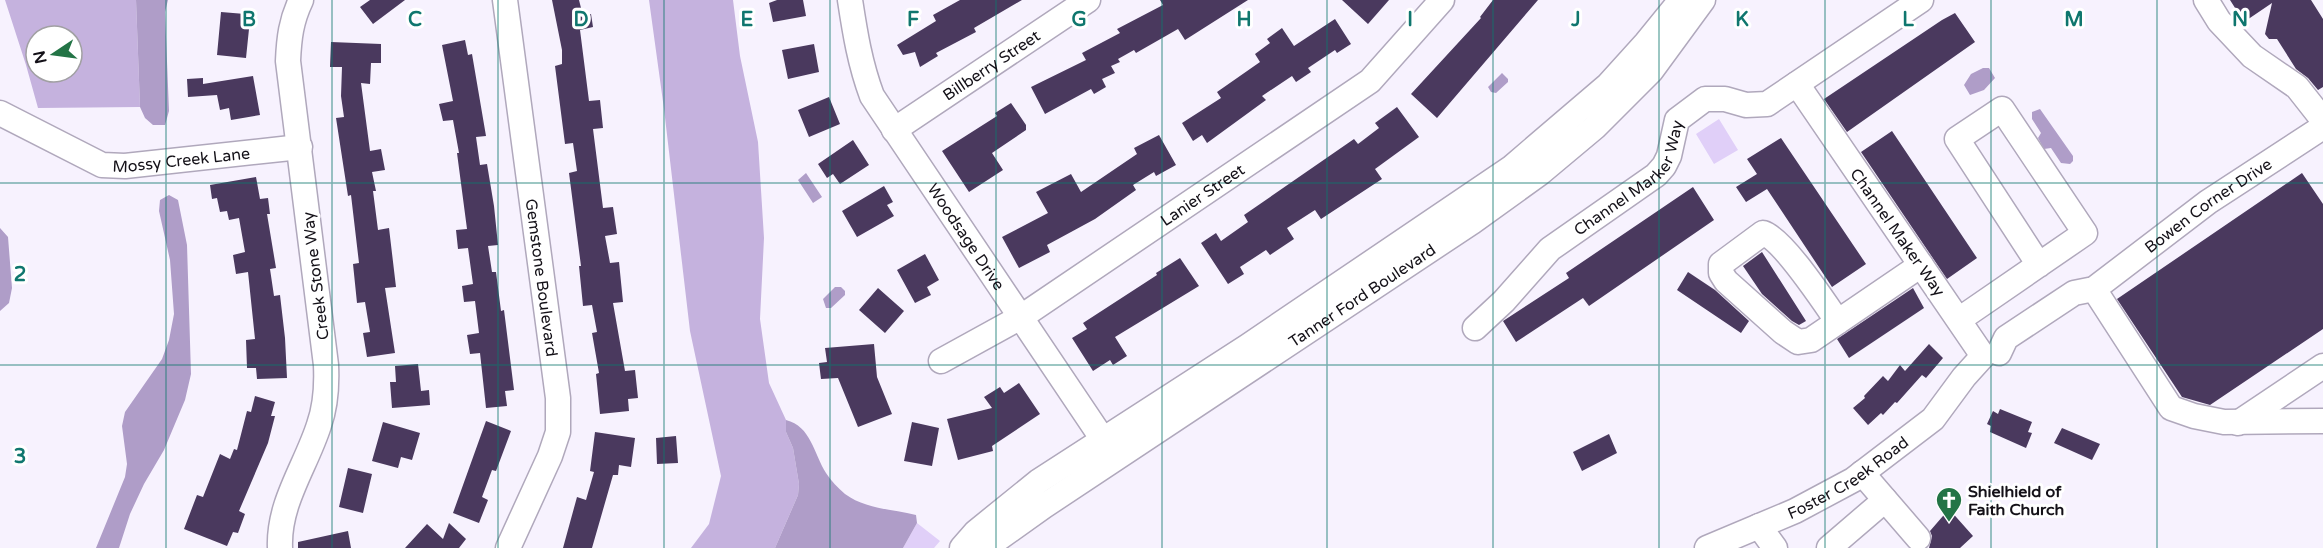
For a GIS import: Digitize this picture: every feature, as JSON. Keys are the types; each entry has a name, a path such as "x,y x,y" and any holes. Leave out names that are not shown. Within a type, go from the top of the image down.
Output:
{"street":[{"name":"Creek Stone Way","path":"280,548 281,520 320,424 327,391 300,147 288,61 293,18 301,0"},
{"name":"Gemstone Boulevard","path":"506,0 558,410 558,432 550,456 508,548"},
{"name":"Woodsage Drive","path":"850,0 856,44 872,96 1110,449"},
{"name":"Billberry Street","path":"894,130 1088,0"},
{"name":"Lanier Street","path":"941,360 1021,317 1371,81 1442,0"},
{"name":"Tanner Ford Boulevard","path":"985,548 1110,449 1248,346 1511,168 1608,85 1681,0"},
{"name":"Tanner Ford Boulevard","path":"962,548 976,532 1039,481 1110,449 1472,222 1540,173 1595,127 1651,71 1703,0"},
{"name":"Channel Marker Way","path":"1475,328 1504,302 1550,249 1656,175 1669,156 1677,120 1691,108 1705,99 1725,99 1746,105 1767,104 1921,0"},
{"path":"2206,0 2219,21 2246,50 2297,87 2323,120"},
{"name":"Channel Maker Way","path":"1797,84 1959,319 1991,354"},
{"path":"1959,319 2039,265 2085,233 2002,109 1957,139 2039,265"},
{"name":"Mossy Creek Lane","path":"0,113 102,165 125,166 300,147"},
{"name":"Bowen Corner Drive","path":"1991,354 2018,350 2086,305 2094,289 2208,202 2323,127"},
{"path":"1838,322 1782,247 1770,235 1763,233 1721,264 1721,273 1726,281 1783,332 1798,342 1811,340 1838,322 1921,265"},
{"path":"2094,289 2171,408 2194,416 2238,423 2323,422"},
{"name":"Foster Creek Road","path":"1707,548 1795,512 1853,480 1934,419 1964,377 1991,354"},
{"path":"2238,423 2323,366"},
{"path":"1862,473 1918,538"},
{"path":"1829,548 1885,500"},
{"path":"1759,526 1775,548"}],"shaded area":[{"path":"5,0 136,0 140,107 38,108 31,84 84,84 84,24 24,24 24,59"},
{"path":"136,0 168,0 165,12 169,111 165,125 153,125 145,118 140,107"},
{"path":"649,0 733,0 740,56 758,142 764,238 760,319 769,383 786,420 786,432 793,448 799,484 798,495 775,548 691,548 709,524 721,476 690,331"},
{"path":"1983,68 1989,68 1995,78 1984,90 1970,95 1964,85 1971,74"},
{"path":"1502,73 1508,82 1496,93 1491,92 1488,87"},
{"path":"2040,109 2073,156 2070,164 2061,163 2051,148 2044,149 2038,138 2041,133 2032,119 2032,112"},
{"path":"1719,119 1738,150 1714,164 1696,134"},
{"path":"806,173 822,197 813,203 798,180"},
{"path":"169,195 178,200 187,245 191,374 185,400 164,450 130,514 119,548 96,548 125,477 127,464 122,426 125,412 162,359 169,340 174,314 170,260 159,211 160,200"},
{"path":"0,228 8,237 12,288 9,303 0,311"},
{"path":"835,287 841,287 845,295 831,308 826,308 823,299"},
{"path":"786,420 794,423 806,434 826,473 845,494 870,506 916,515 917,523 903,548 775,548 798,495 799,484 793,448 786,432"},
{"path":"917,523 940,541 934,548 903,548"}],"building":[{"path":"370,0 405,0 373,24 360,7"},
{"path":"552,0 579,0 583,16 591,14 593,27 580,30 589,101 600,100 603,128 593,129 603,208 613,207 617,234 605,236 610,263 619,262 623,302 613,303 625,371 635,370 638,398 628,399 629,411 600,414 596,374 599,373 592,333 597,332 592,305 583,306 579,266 581,266 569,173 577,171 573,143 565,144 555,66 562,64 562,50"},
{"path":"777,0 803,0 806,16 773,22 769,3"},
{"path":"960,0 1022,0 974,28 976,32 936,53 938,56 920,67 915,52 903,55 897,45 936,21 933,15"},
{"path":"1160,0 1248,0 1185,40 1178,29 1136,53 1134,50 1118,59 1120,62 1111,66 1115,73 1102,79 1106,87 1094,94 1091,89 1045,114 1031,87 1086,60 1082,53 1120,33 1117,29 1163,5"},
{"path":"1342,0 1389,0 1368,24"},
{"path":"1493,0 1538,0 1437,118 1411,94 1481,18"},
{"path":"2230,0 2311,0 2323,19 2323,87 2318,90 2296,69 2277,39 2269,39 2265,34 2272,3 2244,22"},
{"path":"221,12 245,14 243,29 249,29 246,58 217,55"},
{"path":"1955,13 1975,42 1847,132 1824,99"},
{"path":"1335,19 1351,44 1337,53 1335,50 1308,68 1311,72 1296,82 1292,76 1262,96 1266,100 1207,143 1202,135 1193,141 1182,123 1221,98 1217,92 1260,62 1255,54 1270,43 1267,39 1282,28 1294,46"},
{"path":"465,40 468,55 472,54 486,136 476,137 480,165 487,164 498,245 488,246 492,272 496,272 501,311 504,310 514,390 505,391 507,406 486,408 480,353 470,354 467,335 479,333 475,301 464,302 462,286 473,284 468,248 458,249 456,230 467,229 457,153 459,153 453,120 443,121 439,104 453,101 442,45"},
{"path":"331,42 381,44 381,63 371,63 370,84 361,83 370,151 381,149 385,170 372,172 376,191 373,191 378,230 389,228 396,287 385,288 395,353 367,357 363,333 370,332 365,302 357,303 353,264 359,263 351,195 348,196 336,118 344,117 341,96 342,67 330,67"},
{"path":"814,44 819,72 788,79 782,50"},
{"path":"253,76 260,115 231,120 229,108 220,110 217,95 188,97 187,79 203,78 203,84"},
{"path":"829,97 840,124 809,137 798,110"},
{"path":"1011,103 1026,125 1026,130 992,153 1003,170 969,192 942,151 997,116 995,113"},
{"path":"1397,107 1419,137 1375,169 1382,179 1321,219 1315,210 1287,228 1294,239 1270,255 1266,250 1240,267 1244,274 1228,284 1201,243 1216,233 1221,241 1248,222 1244,215 1354,139 1358,144 1379,128 1375,123"},
{"path":"1892,131 1977,258 1947,279 1861,152"},
{"path":"1159,135 1176,165 1156,176 1154,172 1133,185 1136,190 1095,219 1047,245 1050,252 1019,268 1002,237 1048,213 1036,192 1071,174 1081,192 1137,154 1134,148"},
{"path":"1781,138 1866,264 1832,287 1767,189 1746,202 1736,187 1757,174 1747,159"},
{"path":"853,140 869,165 840,184 833,174 827,178 818,164"},
{"path":"2302,173 2323,204 2323,329 2210,405 2182,397 2117,299"},
{"path":"256,177 260,199 268,198 270,214 267,214 276,268 270,269 274,296 280,295 287,378 257,379 256,368 247,368 246,340 255,339 248,272 236,274 233,255 245,252 239,218 229,220 227,211 220,212 217,198 212,199 210,185"},
{"path":"884,186 893,202 887,205 894,216 857,237 842,211"},
{"path":"1693,187 1714,220 1589,306 1583,298 1516,342 1503,321 1569,278 1566,273"},
{"path":"1762,252 1806,321 1799,325 1762,294 1743,266"},
{"path":"925,254 939,280 927,287 931,295 915,303 897,270"},
{"path":"1180,258 1199,286 1115,337 1127,356 1113,365 1110,360 1093,371 1072,338 1087,329 1083,323"},
{"path":"1688,272 1715,290 1749,321 1741,333 1677,290"},
{"path":"878,288 904,311 885,333 859,310"},
{"path":"1913,288 1924,308 1849,358 1837,339"},
{"path":"874,344 877,377 892,414 858,427 838,378 821,379 819,363 827,362 825,348"},
{"path":"1929,344 1943,358 1926,378 1922,375 1897,403 1895,402 1883,415 1881,413 1868,425 1853,408 1865,398 1864,396 1883,376 1888,381 1900,365 1905,371"},
{"path":"418,364 421,391 429,390 430,405 392,408 390,382 396,382 395,366"},
{"path":"1019,383 1040,414 992,446 993,451 958,460 947,419 992,408 984,397 1000,387 1004,393"},
{"path":"255,396 275,402 271,416 275,416 268,443 239,511 245,514 238,533 233,532 227,546 184,529 197,495 203,497 220,454 230,459 234,449 237,450 247,411 251,412"},
{"path":"2000,409 2032,422 2028,432 2032,433 2026,448 1990,432 1991,426 1987,424 1993,411 1998,414"},
{"path":"486,421 511,431 496,471 492,470 482,497 488,500 479,523 453,513"},
{"path":"383,422 420,433 412,460 401,457 398,468 372,461"},
{"path":"912,422 939,428 932,466 904,461"},
{"path":"2062,428 2100,444 2092,460 2054,443"},
{"path":"595,432 635,438 631,467 619,465 618,475 613,475 592,548 563,548 577,497 586,500 594,472 590,471"},
{"path":"1609,434 1617,453 1582,471 1573,452"},
{"path":"676,436 678,463 657,464 656,438"},
{"path":"348,468 372,474 363,513 339,507"},
{"name":"Shielhield of Faith Church","path":"1949,509 1973,536 1960,548 1929,548 1932,536 1930,531"},
{"path":"449,523 466,539 459,548 405,548 427,524 443,539"},
{"path":"348,531 351,548 298,548 298,542"}],"place":[{"name":"Shielhield of Faith Church","path":"1949,523"}]}
